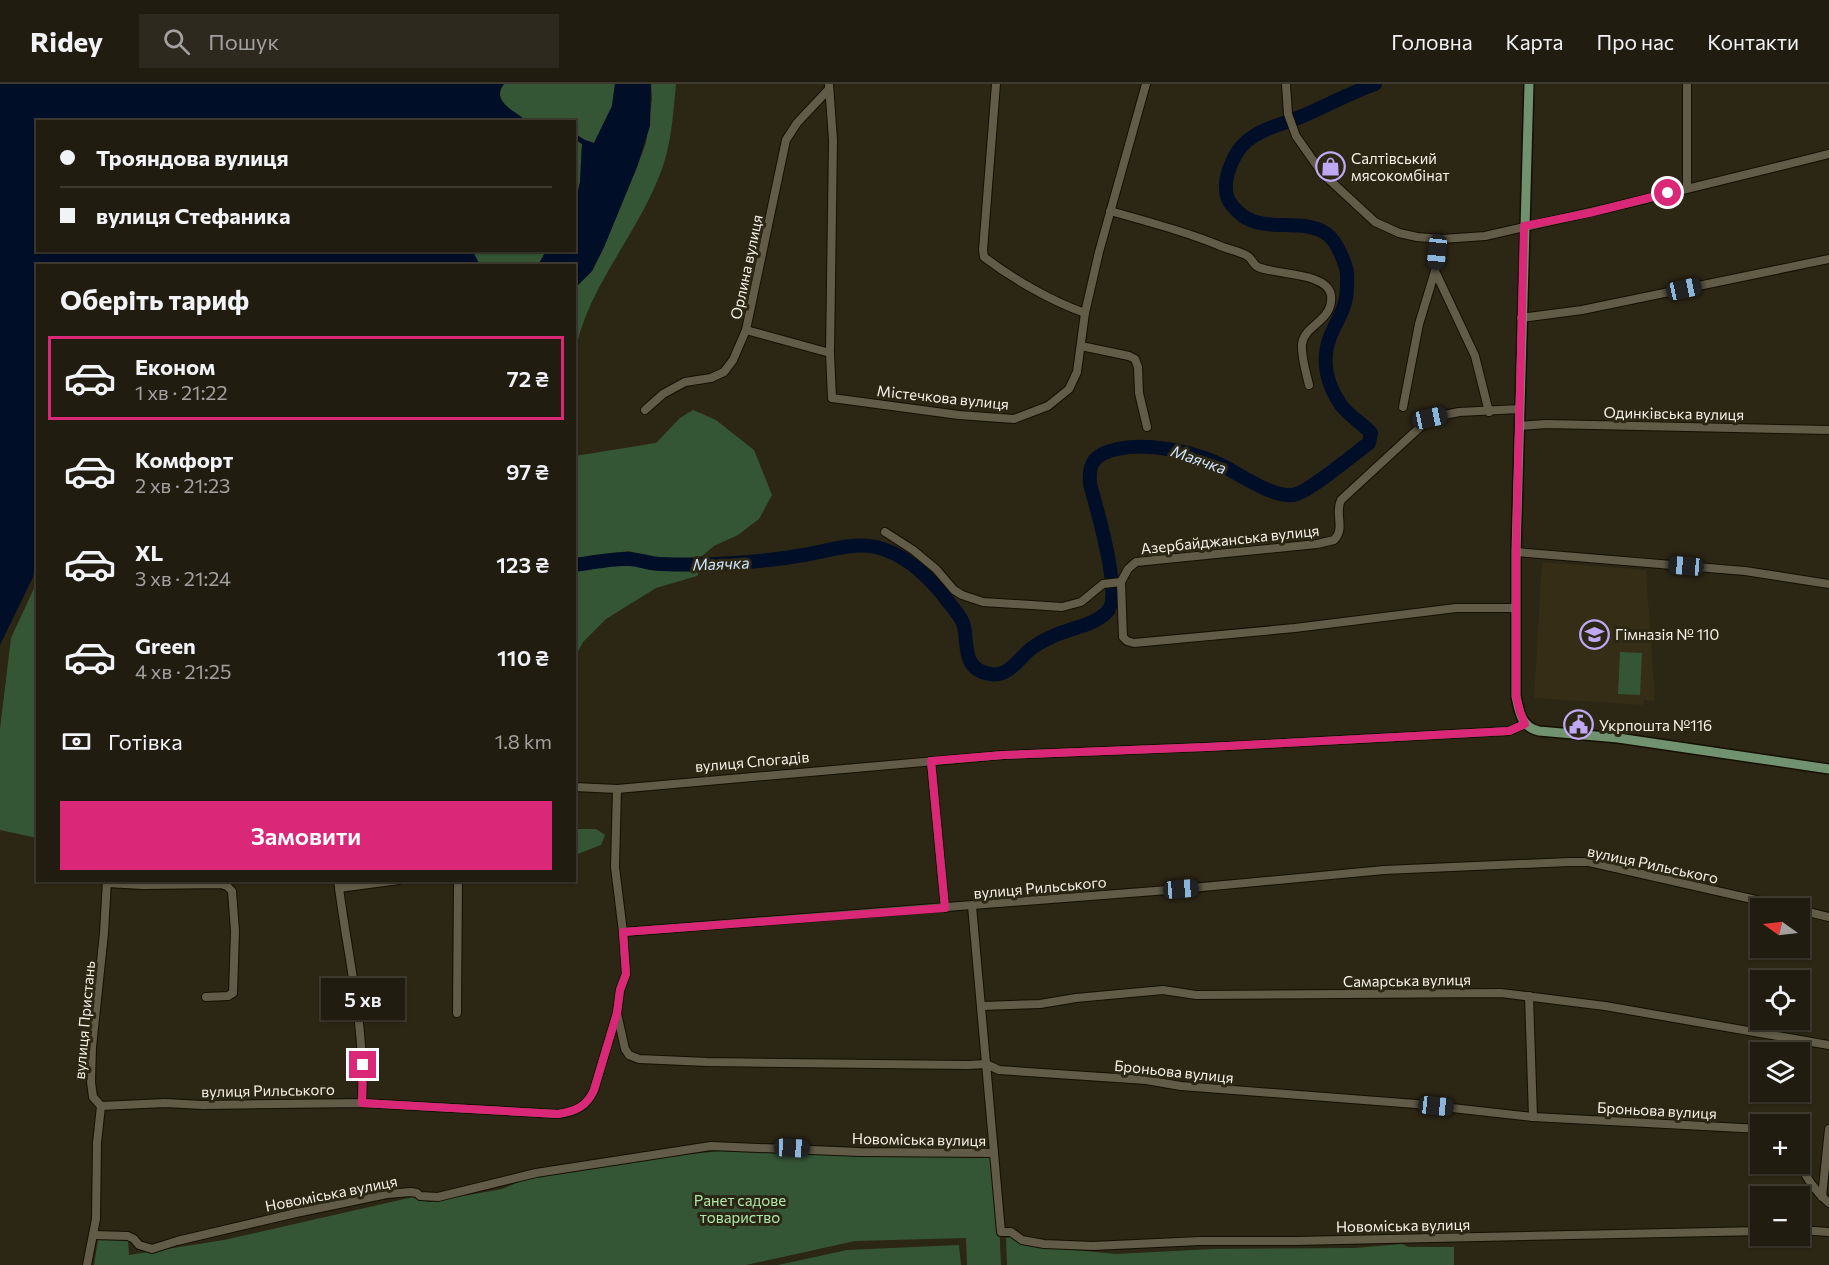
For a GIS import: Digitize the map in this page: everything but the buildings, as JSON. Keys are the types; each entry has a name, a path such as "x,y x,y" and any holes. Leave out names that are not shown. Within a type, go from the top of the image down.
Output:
{"main road":[{"path":"1529,84 1516,552 1516,696 1525,724 1539,731 1618,738 1829,769"}],"street":[{"path":"996,84 984,257 1013,277 1071,308 1086,313"},
{"name":"Містечкова вулиця","path":"832,398 959,415 1014,419 1048,406 1069,389 1077,372 1099,252 1146,84"},
{"path":"1286,84 1288,114 1302,146 1322,173 1375,222 1399,233 1417,237 1435,239 1485,236 1829,154"},
{"path":"1687,84 1687,188"},
{"name":"Орлина вулиця","path":"645,410 663,394 685,382 711,378 724,372 734,360 746,330 786,140 797,123 829,86"},
{"name":"Орлина вулиця","path":"829,86 832,140 830,353 832,398"},
{"path":"1110,211 1216,244 1249,257 1257,266 1316,279 1325,284 1330,292 1330,306 1320,321 1304,337 1302,344 1309,385"},
{"path":"1403,407 1419,324 1435,271 1437,252 1435,239"},
{"path":"1521,318 1582,310 1829,259"},
{"path":"1435,271 1475,356 1489,412"},
{"path":"746,330 830,353"},
{"path":"1081,346 1135,359 1138,367 1139,393 1147,427"},
{"name":"Азербайджанська вулиця","path":"1118,582 1136,562 1317,544 1334,540 1340,531 1338,511 1341,500 1430,418 1459,412 1519,409"},
{"name":"Одинківська вулиця","path":"1519,426 1546,424 1829,430"},
{"path":"885,532 913,550 936,569 954,590 976,600 1062,607 1081,602 1103,584 1118,582 1123,637 1134,643 1295,628 1439,610 1516,608"},
{"path":"1516,552 1744,571 1829,584"},
{"name":"вулиця Спогадів","path":"576,787 617,789 1003,755 1217,747 1509,731 1525,724"},
{"path":"931,761 945,908"},
{"path":"617,789 615,867 623,932"},
{"name":"вулиця Рильського","path":"101,1106 165,1103 202,1105 362,1103 558,1114 570,1112 582,1107 590,1100 617,1013 620,990 626,974 623,932 1181,889 1384,870 1569,862 1589,862 1750,898"},
{"path":"107,882 143,885 220,884 230,888 235,931 233,993 228,996 206,997"},
{"name":"вулиця Пристань","path":"87,1265 96,1219 97,1143 101,1106 93,1097 92,1047 107,882"},
{"path":"362,1103 363,1065 359,1027 338,884 368,882"},
{"path":"457,1013 458,882"},
{"path":"972,906 994,1153"},
{"name":"вулиця Рильського","path":"1810,912 1829,917"},
{"name":"Самарська вулиця","path":"982,1006 1040,1004 1076,998 1163,990 1196,995 1501,993 1605,1006 1829,1045"},
{"path":"1529,996 1533,1117"},
{"name":"Броньова вулиця","path":"617,1013 625,1049 628,1055 639,1059 684,1062 986,1064 999,1070 1146,1080 1181,1086 1416,1104 1533,1117 1750,1128"},
{"path":"1822,1197 1829,1129"},
{"name":"Новоміська вулиця","path":"93,1235 128,1236 139,1245 152,1249 296,1213 387,1194 411,1192 420,1196 438,1197 536,1173 711,1146 872,1152 994,1153 1001,1232 1011,1232 1022,1240 1044,1244 1094,1246 1200,1241 1750,1231"},
{"path":"1805,1174 1829,1203"},
{"path":"1810,1231 1829,1232"}],"shaded area":[{"name":"Гімназія № 110","path":"1542,562 1646,570 1655,701 1644,700 1643,705 1534,698"}],"green space":[{"path":"504,84 615,84 612,106 594,143 576,135 576,120 526,120 506,106 500,96"},
{"path":"651,84 676,84 666,156 648,201 589,308 576,350 577,286 592,271 637,167 646,143 652,99"},
{"path":"576,140 582,144 580,182 576,200"},
{"path":"473,252 545,252 539,264 479,264"},
{"path":"693,410 716,420 754,450 772,495 759,519 738,535 714,546 702,556 687,560 651,559 629,551 576,558 576,456 656,443 680,418"},
{"path":"608,563 701,569 697,576 656,588 606,619 583,642 576,655 576,570"},
{"path":"36,584 36,838 0,830 0,729 11,638"},
{"path":"1620,652 1642,653 1640,695 1618,694"},
{"path":"576,829 596,829 605,835 601,845 576,855"},
{"name":"Ранет садове товариство","path":"722,1151 996,1158 1001,1265 967,1265 966,1238 855,1241 746,1265 94,1265 98,1240 128,1240 129,1255 224,1240 413,1197 429,1202 502,1189 531,1177 677,1155"},
{"path":"1012,1237 1036,1246 1116,1254 1213,1249 1355,1248 1402,1244 1409,1247 1454,1247 1454,1265 1007,1265 1006,1238"},
{"path":"959,1245 961,1265 778,1265 847,1250"}],"water":[{"path":"0,84 504,84 500,96 502,101 526,120 36,120 36,252 473,252 479,264 36,264 36,543 34,548 36,560 33,577 0,645"},
{"path":"615,84 651,84 650,126 637,167 604,247 592,271 576,290 576,264 539,264 545,252 576,252 576,200 580,182 582,144 576,140 576,135 594,143 612,106"}],"waterway":[{"name":"Маячка","path":"576,565 622,559 660,564 732,563 786,558 849,546 876,547 898,555 918,569 935,586 963,623 970,660 980,671 990,674 998,674 1010,669 1032,648 1045,640 1096,620 1107,612 1111,603 1112,588 1107,550 1090,484 1090,470 1099,456 1129,447 1172,450 1214,462 1276,493 1293,495 1320,481 1369,443 1371,433 1341,405 1332,389 1327,372 1327,346 1344,307 1347,294 1347,270 1337,247 1331,237 1313,228 1272,225 1252,221 1243,216 1229,202 1226,184 1233,160 1242,146 1253,136 1375,84"}],"place":[{"name":"Салтівський мясокомбінат","path":"1330,167"},
{"name":"Гімназія № 110","path":"1594,634"},
{"name":"Укрпошта №116","path":"1578,725"}],"route":[{"path":"363,1065 362,1103 558,1114 582,1107 590,1100 594,1090 617,1013 620,990 626,974 623,932 945,908 931,761 1003,755 1509,731 1525,724 1516,696 1516,552 1524,226 1589,213 1668,193"}]}
